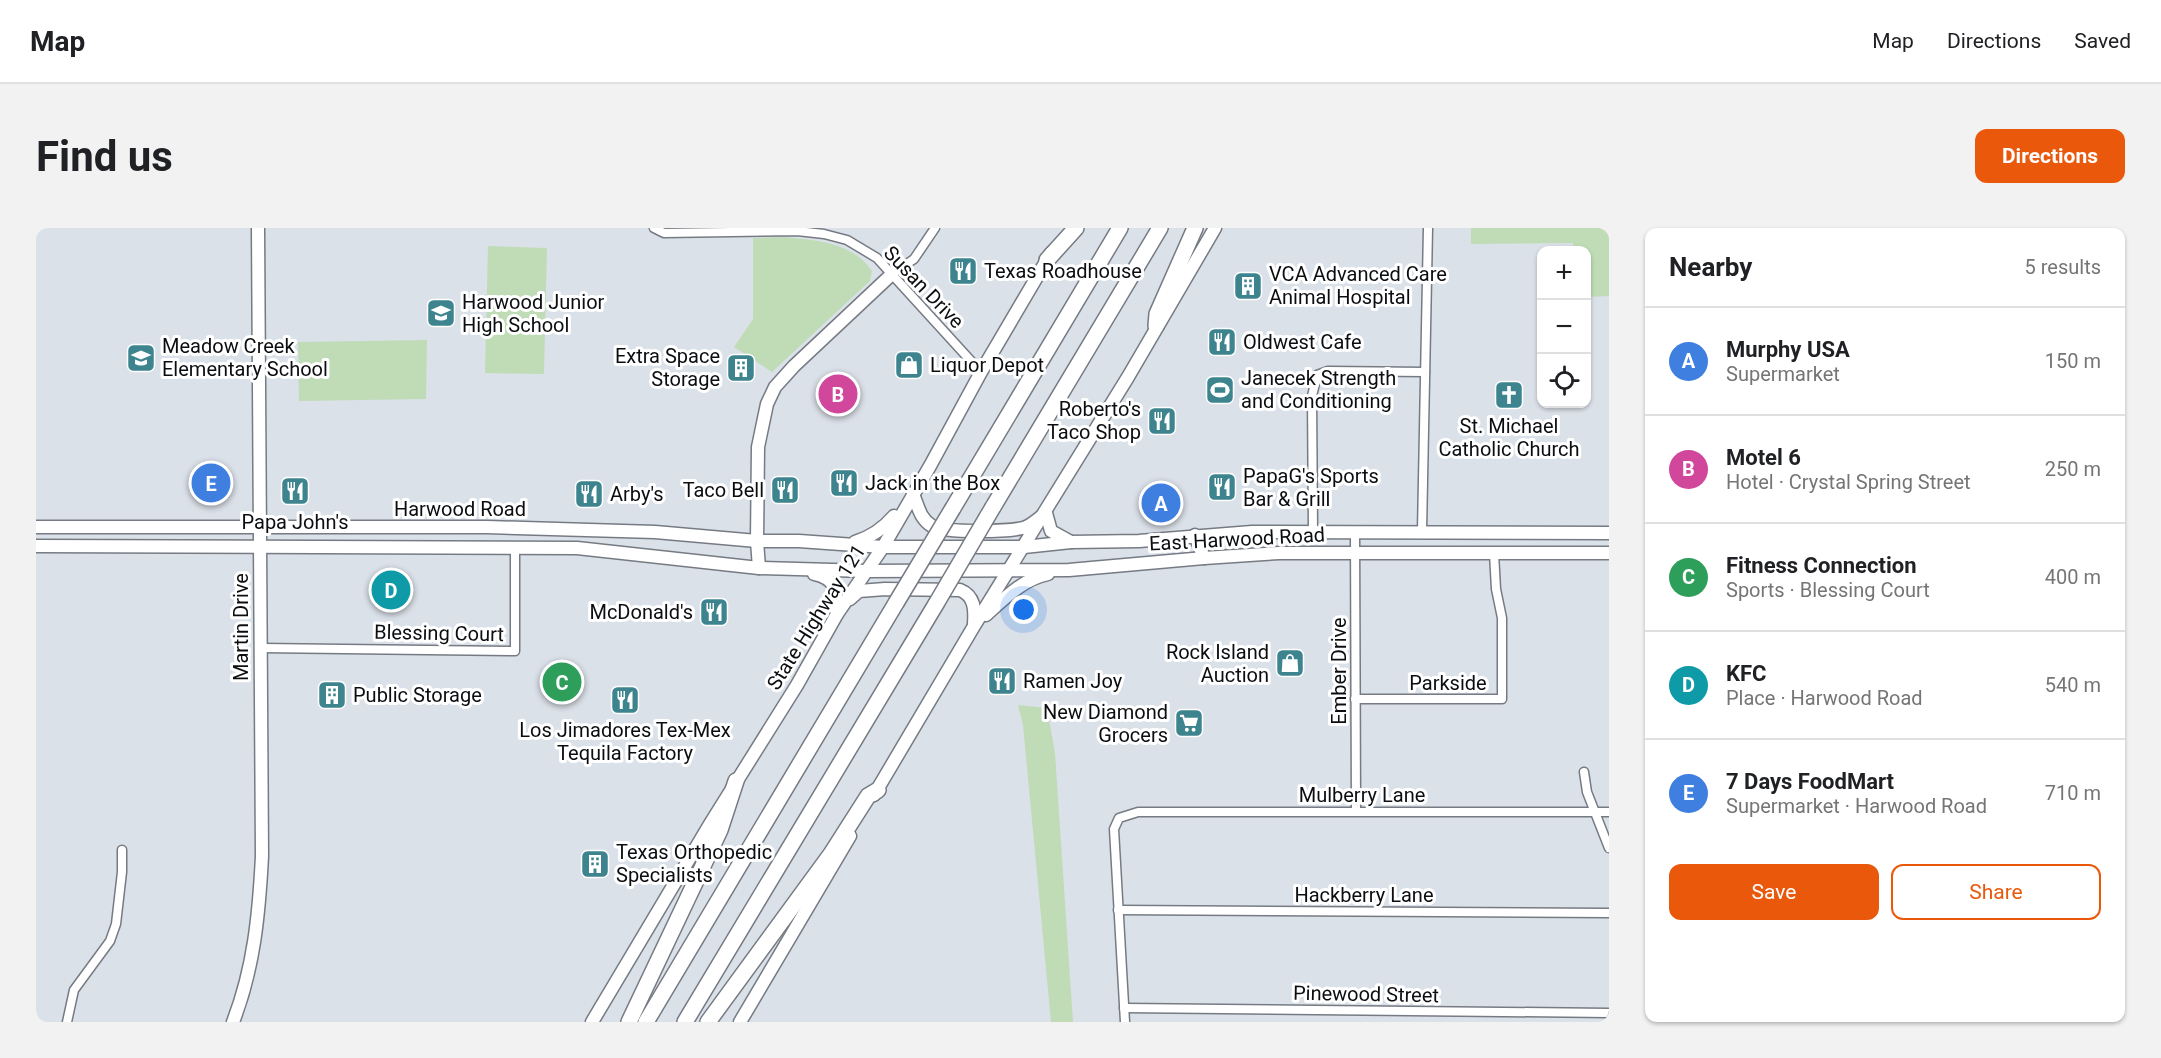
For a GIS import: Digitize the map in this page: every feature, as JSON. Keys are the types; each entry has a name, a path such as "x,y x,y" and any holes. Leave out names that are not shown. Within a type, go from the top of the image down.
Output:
{"highway":[{"path":"1047,260 1076,228"},
{"path":"646,1022 1120,228"},
{"path":"685,1022 1160,228"},
{"path":"1156,326 1157,314 1196,228"},
{"path":"629,1022 720,830 736,781"},
{"path":"708,1022 831,854 868,796 878,790"}],"main road":[{"name":"Martin Drive","path":"233,1022 250,973 259,908 262,806 258,228"},
{"name":"State Highway 121","path":"592,1022 736,781 797,685 837,614 882,547 930,466 981,372 1067,228"},
{"path":"740,1022 974,626 1046,513 1215,228"},
{"path":"759,568 758,447 767,404 775,387 794,366 892,274"},
{"path":"851,544 867,538 885,526 913,494 923,519 933,527 952,531 1026,527 1046,513"},
{"path":"1046,513 1051,531 1071,542"},
{"name":"Harwood Road","path":"36,527 516,528 647,532 757,541 882,547"},
{"path":"157,527 157,546"},
{"path":"392,547 398,528"},
{"path":"515,548 516,528"},
{"name":"East Harwood Road","path":"882,547 1024,547 1071,542 1139,541 1195,535 1313,531 1609,533"},
{"path":"1422,531 1422,553"},
{"path":"646,555 647,532"},
{"path":"1494,532 1494,553"},
{"path":"1582,553 1583,532"},
{"path":"1195,535 1204,558"},
{"name":"Harwood Road","path":"36,546 577,548 759,568 867,571"},
{"name":"East Harwood Road","path":"867,571 1069,570 1279,553 1609,553"},
{"path":"797,570 823,576 832,583 837,593 837,614"},
{"path":"974,626 1018,587 1038,576 1069,570"},
{"path":"837,614 859,591 960,590 966,592 972,599 975,609 974,626"}],"street":[{"path":"892,274 914,259 935,228"},
{"path":"1422,531 1428,228"},
{"name":"Susan Drive","path":"654,229 663,233 797,231 824,234 847,240 877,258 981,372"},
{"path":"1313,531 1312,387 1317,375 1328,371 1425,372"},
{"name":"Ember Drive","path":"1354,531 1356,811"},
{"name":"Blessing Court","path":"260,648 515,651 515,548"},
{"name":"Parkside","path":"1355,699 1502,699 1502,618 1496,589 1494,553"},
{"path":"1584,772 1587,792 1609,848"},
{"name":"Mulberry Lane","path":"1118,910 1114,829 1117,821 1127,814 1138,812 1356,811 1609,812"},
{"path":"67,1022 74,990 110,941 116,924 122,850"},
{"path":"1118,910 1125,1022"},
{"name":"Hackberry Lane","path":"1118,910 1609,913"},
{"name":"Pinewood Street","path":"1124,1008 1609,1013"}],"green space":[{"path":"1471,228 1609,228 1609,296 1591,297 1591,246 1573,246 1573,243 1471,244"},
{"path":"785,237 821,242 845,249 855,254 872,271 870,281 772,372 734,347 753,319 753,238"},
{"path":"488,246 547,248 544,374 485,373"},
{"path":"427,340 426,399 299,401 298,342"},
{"path":"1018,705 1047,708 1055,753 1073,1022 1051,1022 1023,725"}],"place":[{"name":"Texas Roadhouse","path":"963,271"},
{"name":"VCA Advanced Care Animal Hospital","path":"1248,286"},
{"name":"Harwood Junior High School","path":"441,313"},
{"name":"Oldwest Cafe","path":"1222,342"},
{"name":"Meadow Creek Elementary School","path":"141,358"},
{"name":"Liquor Depot","path":"909,365"},
{"name":"Extra Space Storage","path":"741,368"},
{"name":"Janecek Strength and Conditioning","path":"1220,390"},
{"name":"Motel 6","path":"838,394"},
{"name":"St. Michael Catholic Church","path":"1509,395"},
{"name":"Roberto's Taco Shop","path":"1162,421"},
{"name":"7 Days FoodMart","path":"211,483"},
{"name":"Jack in the Box","path":"844,483"},
{"name":"PapaG's Sports Bar & Grill","path":"1222,487"},
{"name":"Taco Bell","path":"785,490"},
{"name":"Papa John's","path":"295,491"},
{"name":"Arby's","path":"589,494"},
{"name":"Murphy USA","path":"1161,503"},
{"name":"KFC","path":"391,590"},
{"name":"McDonald's","path":"714,612"},
{"name":"Rock Island Auction","path":"1290,663"},
{"name":"Ramen Joy","path":"1002,681"},
{"name":"Fitness Connection","path":"562,682"},
{"name":"Public Storage","path":"332,695"},
{"name":"Los Jimadores Tex-Mex Tequila Factory","path":"625,700"},
{"name":"New Diamond Grocers","path":"1189,723"},
{"name":"Texas Orthopedic Specialists","path":"595,864"}]}
